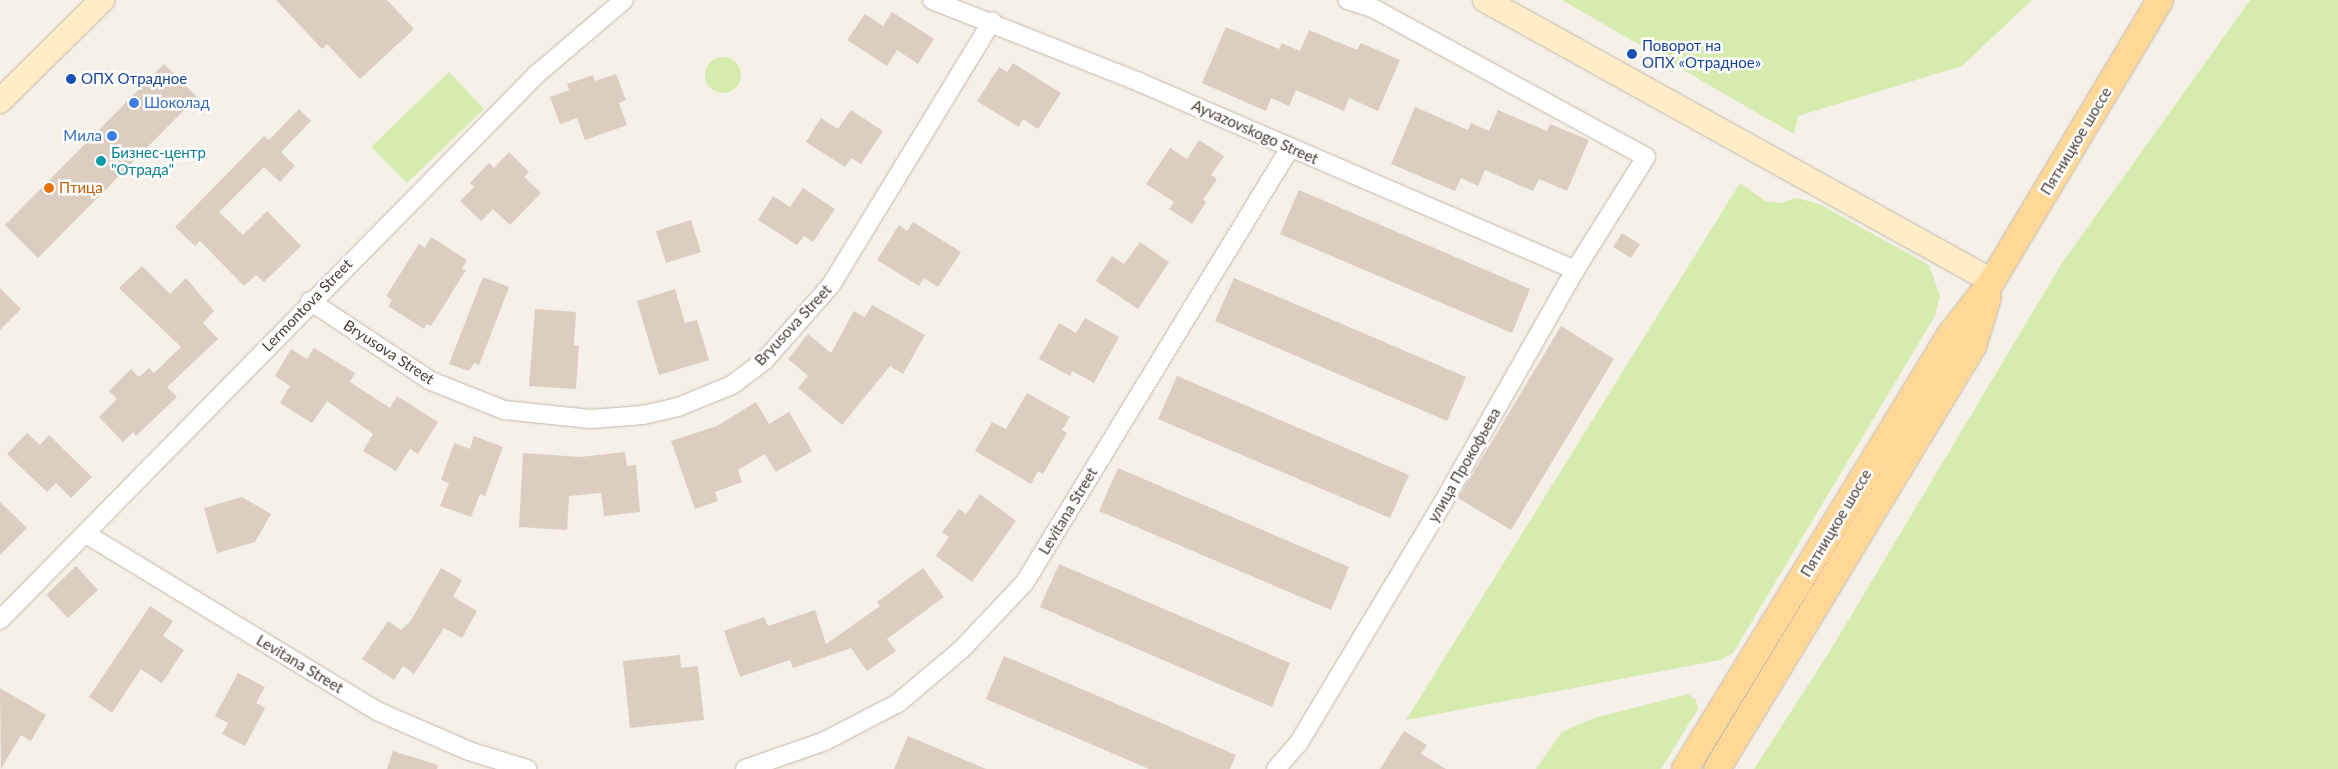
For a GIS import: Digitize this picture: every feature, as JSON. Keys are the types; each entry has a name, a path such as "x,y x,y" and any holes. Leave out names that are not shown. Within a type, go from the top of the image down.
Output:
{"main road":[{"name":"Пятницкое шоссе","path":"1685,769 1950,335 1992,282 2160,0"},
{"name":"Пятницкое шоссе","path":"1717,769 1973,346 1992,282"}],"street":[{"path":"0,101 102,0"},
{"name":"Lermontova Street","path":"0,620 86,534 310,301 537,74 624,0"},
{"name":"Ayvazovskogo Street","path":"932,0 992,21 1575,270"},
{"name":"улица Прокофьева","path":"1276,769 1298,744 1440,507 1575,270 1646,157 1375,9 1347,0"},
{"path":"1484,0 1992,282"},
{"name":"Bryusova Street","path":"310,301 431,381 504,410 591,419 643,415 678,407 732,385 765,360 831,286 992,21"},
{"name":"Levitana Street","path":"745,769 825,742 898,703 961,650 1025,582 1290,148"},
{"name":"Levitana Street","path":"86,534 377,711 469,750 527,769"}],"green space":[{"path":"1562,0 2032,0 1962,66 1798,116 1794,134"},
{"path":"2250,0 2338,0 2338,769 1754,769 1830,651 2062,263"},
{"path":"723,57 736,62 741,75 736,88 723,93 710,88 705,75 710,62"},
{"path":"449,72 484,109 407,183 371,147"},
{"path":"1740,183 1765,201 1780,203 1797,198 1819,204 1929,265 1940,296 1935,316 1733,653 1720,660 1406,720"},
{"path":"1688,694 1696,700 1698,709 1661,769 1536,769 1562,732 1594,718"}],"building":[{"path":"276,0 387,0 414,29 360,79 327,44 322,49"},
{"path":"892,12 934,39 918,64 897,50 887,66 847,40 865,14 883,26"},
{"path":"1226,27 1279,49 1282,43 1300,51 1309,30 1357,50 1361,43 1400,60 1378,111 1349,98 1344,111 1296,90 1289,106 1271,98 1266,111 1202,83"},
{"path":"1013,63 1061,93 1038,129 1023,119 1019,127 977,101 999,67 1007,72"},
{"name":"Бизнес-центр \"Отрада\"","path":"164,64 197,97 38,258 5,225"},
{"path":"616,74 626,100 619,103 627,125 585,140 577,118 560,124 550,97 569,90 567,84 593,75 595,81"},
{"path":"1415,107 1468,130 1471,123 1489,131 1498,110 1547,131 1550,124 1589,140 1567,191 1539,179 1533,191 1485,170 1478,186 1461,178 1455,191 1391,164"},
{"path":"299,109 311,121 281,152 295,166 280,182 264,167 219,212 243,235 267,211 301,246 264,282 256,275 244,286 200,241 195,246 175,227 264,136 269,140"},
{"path":"851,110 883,131 861,164 851,158 845,167 806,142 821,118 838,129"},
{"path":"1199,140 1224,156 1211,175 1217,179 1203,200 1206,202 1192,224 1169,209 1174,202 1146,184 1170,148 1187,159"},
{"path":"509,152 529,172 524,177 541,193 510,225 493,209 481,221 460,201 474,187 470,183 489,163 494,168"},
{"path":"803,188 835,209 813,242 804,236 797,245 758,220 773,196 790,207"},
{"path":"1299,190 1530,289 1512,333 1280,234"},
{"path":"691,220 701,252 666,263 656,231"},
{"path":"913,222 961,252 938,287 924,278 919,286 877,260 899,225 907,231"},
{"path":"1622,233 1640,244 1631,258 1613,247"},
{"path":"431,237 467,260 462,269 466,270 431,326 427,324 424,329 388,306 392,300 386,296 419,244 425,248"},
{"path":"1140,242 1169,262 1138,309 1096,281 1112,256 1124,264"},
{"path":"142,266 170,294 186,278 214,311 203,323 218,339 167,387 177,397 136,436 133,432 123,442 99,417 117,399 109,391 131,369 139,377 149,368 154,373 181,347 119,288"},
{"path":"483,277 509,287 479,365 474,363 469,371 449,364"},
{"path":"1234,278 1466,377 1447,421 1215,321"},
{"path":"0,288 21,309 0,330"},
{"path":"675,289 685,323 697,320 709,360 659,375 637,301"},
{"path":"872,305 925,335 903,374 890,366 842,425 798,388 808,376 788,359 808,334 831,353 854,311 865,317"},
{"path":"535,309 576,312 574,345 579,346 576,389 529,386"},
{"path":"1085,318 1119,337 1094,383 1072,371 1070,376 1039,359 1059,323 1076,333"},
{"path":"1561,326 1614,359 1511,530 1458,498"},
{"path":"314,348 355,373 350,382 390,408 397,396 438,422 418,454 410,449 396,471 363,451 373,434 327,401 312,423 280,403 290,386 275,376 291,349 307,359"},
{"path":"1177,376 1409,475 1390,518 1158,419"},
{"path":"1027,393 1070,417 1062,430 1067,433 1043,474 1038,471 1031,484 975,451 992,422 1006,429"},
{"path":"756,402 769,424 789,412 812,451 776,472 765,454 738,470 742,482 715,492 718,501 695,509 671,441 717,426"},
{"path":"27,433 40,445 49,435 92,477 71,498 56,483 47,492 7,454"},
{"path":"474,436 503,447 485,496 480,494 471,517 440,506 449,483 441,480 454,443 470,449"},
{"path":"625,452 627,466 636,465 640,512 604,516 601,493 569,496 567,530 519,527 523,453 580,457"},
{"path":"1118,468 1349,567 1331,610 1099,511"},
{"path":"980,494 1016,521 972,582 936,556 949,537 942,532 959,509 966,514"},
{"path":"242,497 271,514 255,542 217,553 204,508"},
{"path":"0,502 27,528 0,555"},
{"path":"1059,564 1290,663 1272,707 1040,607"},
{"path":"76,566 98,590 68,618 46,595"},
{"path":"441,568 462,580 453,597 477,611 462,638 444,628 414,674 403,666 394,680 362,659 388,621 401,630 410,622"},
{"path":"923,568 944,597 887,639 896,651 867,671 851,648 793,668 790,660 740,677 724,631 764,617 768,626 815,610 826,644 880,606 877,602"},
{"path":"150,606 173,621 163,636 184,650 162,683 141,669 112,713 89,697"},
{"path":"680,655 681,668 698,666 704,720 630,728 623,661"},
{"path":"1004,656 1236,755 1230,769 1149,769 986,699"},
{"path":"238,673 265,687 256,703 265,708 245,746 222,734 228,723 215,716"},
{"path":"0,688 46,715 31,741 21,735 1,769"},
{"path":"1404,731 1427,745 1421,754 1446,769 1380,769"},
{"path":"908,736 986,769 894,769"},
{"path":"393,751 438,765 437,769 387,769"}],"place":[{"name":"Поворот на ОПХ «Отрадное»","path":"1632,54"},
{"name":"ОПХ Отрадное","path":"71,79"},
{"name":"Шоколад","path":"134,103"},
{"name":"Мила","path":"112,136"},
{"name":"Бизнес-центр \"Отрада\"","path":"101,161"},
{"name":"Птица","path":"49,188"}]}
